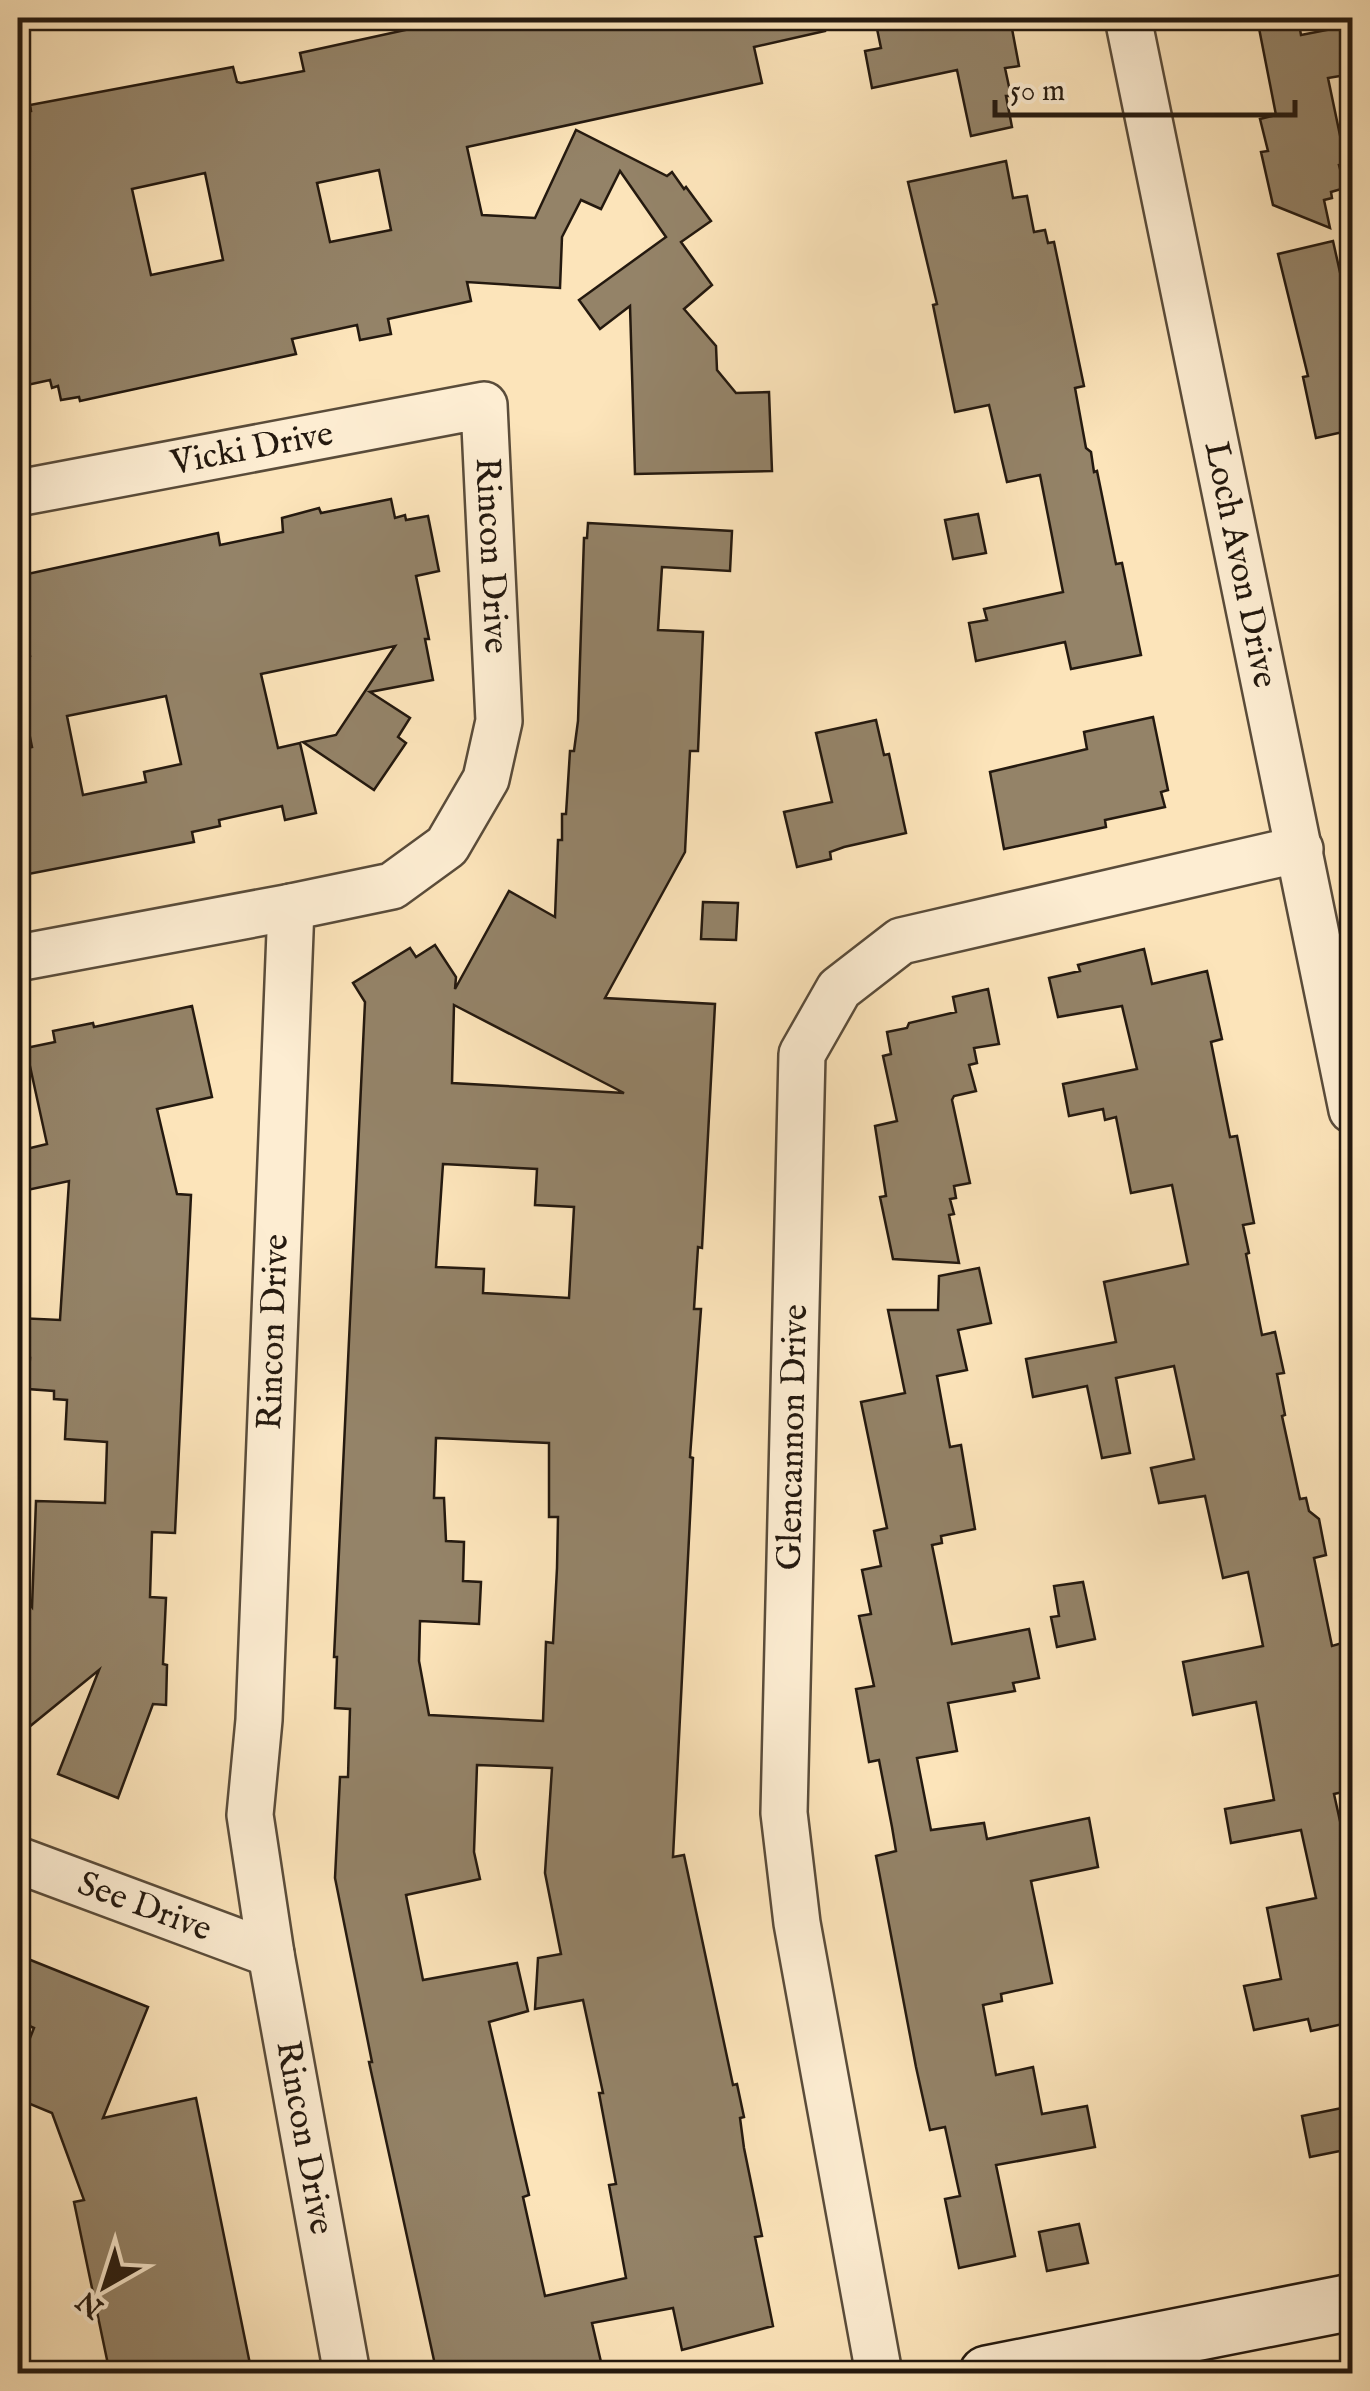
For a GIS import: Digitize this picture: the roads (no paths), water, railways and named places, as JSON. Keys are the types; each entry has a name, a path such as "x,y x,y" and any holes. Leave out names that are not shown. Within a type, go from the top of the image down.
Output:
{"main road":[{"path":"1019,2370 1352,2302"}],"street":[{"name":"Loch Avon Drive","path":"1128,18 1352,1110"},
{"name":"Vicki Drive","path":"18,494 484,405"},
{"name":"Rincon Drive","path":"347,2374 250,1816 260,1700 291,906 392,886 447,846 486,779 499,721 484,405"},
{"name":"Glencannon Drive","path":"879,2374 797,1923 784,1813 802,1054 840,989 901,941 1300,849"},
{"path":"18,958 291,906"},
{"name":"See Drive","path":"18,1860 272,1954"}]}
